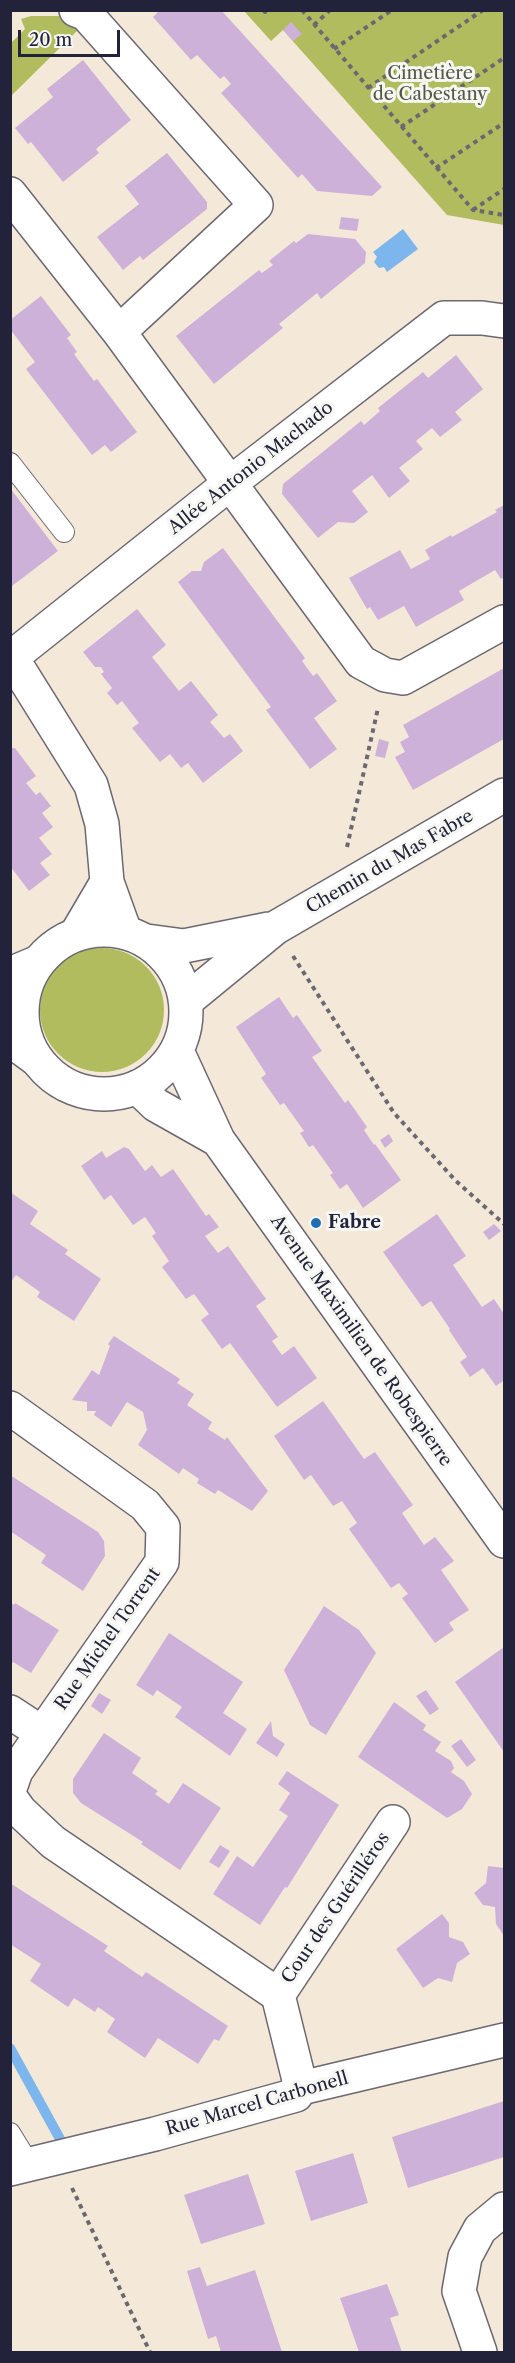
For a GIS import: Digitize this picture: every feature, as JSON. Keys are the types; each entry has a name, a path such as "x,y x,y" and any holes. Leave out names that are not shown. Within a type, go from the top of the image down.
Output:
{"street":[{"path":"76,10 86,14 256,205 119,332"},
{"path":"10,194 119,332 361,662 385,675 403,678 504,622"},
{"name":"Allée Antonio Machado","path":"11,656 444,318 482,318 504,321"},
{"path":"11,656 92,785 102,824 107,882 136,936"},
{"name":"Chemin du Mas Fabre","path":"186,1001 274,928 504,795"},
{"path":"77,933 107,882"},
{"name":"Chemin du Mas Fabre","path":"136,936 184,946 274,928"},
{"path":"101,929 136,936 166,957 179,977 186,1001 185,1027 177,1051 160,1072 137,1087 115,1094 92,1094 71,1088 51,1076 23,1050 25,1036 21,1011 25,986 23,969 62,940 77,933 101,929"},
{"name":"Avenue Maximilien de Robespierre","path":"177,1051 218,1140 504,1541"},
{"name":"Avenue Maximilien de Robespierre","path":"137,1087 156,1105 218,1140"},
{"name":"Rue Michel Torrent","path":"10,1408 145,1505 163,1527 162,1562 16,1771 10,1788"},
{"path":"10,1712 42,1733"},
{"path":"10,1797 20,1811 53,1842 278,1995 301,2088"},
{"name":"Cour des Guérilléros","path":"278,1995 393,1822"},
{"name":"Rue Marcel Carbonell","path":"33,2164 155,2134 296,2095 301,2088 504,2040"},
{"path":"480,2352 459,2292 465,2257 480,2229 504,2209"}],"lane":[{"path":"10,463 64,532"},
{"path":"10,2133 33,2164"}],"path":[{"path":"302,10 473,210 504,214"},
{"path":"314,25 330,10"},
{"path":"334,49 392,10"},
{"path":"368,88 483,10"},
{"path":"401,127 504,58"},
{"path":"436,168 504,123"},
{"path":"473,210 504,189"},
{"path":"342,890 347,839 385,675"},
{"path":"274,928 394,1113 455,1180 504,1224"},
{"path":"33,2164 150,2352"}],"green space":[{"name":"Cimetière de Cabestany","path":"244,11 504,11 504,225 447,215 283,30 271,41"},
{"path":"31,16 59,16 81,27 11,96 11,43 25,29 21,19"},
{"path":"102,948 126,952 146,966 160,986 164,1010 160,1034 146,1054 126,1068 102,1072 78,1068 58,1054 44,1034 40,1010 44,986 58,966 78,952"}],"water":[{"path":"403,229 418,249 387,272 384,267 379,268 374,262 377,257 373,252"}],"building":[{"path":"160,10 221,10 382,187 372,196 317,191 302,174 298,178 221,93 231,84 224,76 220,79 197,55 191,60 153,17"},
{"path":"291,22 302,34 293,41 283,30"},
{"path":"83,60 131,120 96,149 99,153 63,182 31,142 28,144 15,128 53,97 47,89"},
{"path":"167,153 207,202 207,209 143,260 140,256 123,270 97,237 139,204 125,186"},
{"path":"341,217 359,219 357,231 339,229"},
{"path":"308,234 355,239 366,252 365,263 321,299 317,293 279,324 283,328 214,384 176,336 259,270 262,273 273,265 269,261 294,241 296,243"},
{"path":"41,296 71,335 67,338 77,352 74,354 94,381 97,379 137,432 111,452 105,445 92,455 26,369 35,362 10,329 10,320"},
{"path":"456,355 483,389 455,412 462,420 440,437 432,428 416,441 423,449 399,468 410,481 389,498 372,475 352,491 368,512 354,523 338,522 318,538 282,494 283,484 361,421 364,425 380,411 378,408 423,372 428,378"},
{"path":"10,488 58,551 12,586 10,585"},
{"path":"504,505 504,577 501,579 495,570 459,591 464,600 416,627 404,606 378,620 370,607 367,609 349,578 400,550 411,569 430,559 425,550 497,512 495,510"},
{"path":"223,548 305,658 302,661 313,676 317,673 337,701 314,718 337,749 310,769 266,710 271,707 178,582 192,571 201,571 204,562"},
{"path":"137,609 166,645 152,657 179,691 191,681 218,715 210,722 224,738 230,734 243,751 203,783 188,763 181,768 170,754 160,762 132,728 139,723 122,701 117,705 107,693 112,688 101,674 104,672 101,667 95,667 83,652"},
{"path":"504,668 504,739 413,790 395,757 405,752 400,742 409,737 403,725"},
{"path":"379,739 389,742 385,758 375,756"},
{"path":"10,748 15,748 36,776 26,783 36,795 40,792 51,806 42,813 53,827 39,838 52,854 40,863 50,875 29,891 10,866"},
{"path":"279,997 293,1018 297,1015 322,1051 312,1057 345,1103 348,1100 367,1127 364,1130 401,1180 363,1208 347,1184 340,1189 330,1175 333,1173 313,1145 309,1147 300,1133 304,1131 284,1103 280,1105 261,1078 266,1074 236,1027"},
{"path":"389,1134 393,1141 385,1148 380,1140"},
{"path":"124,1147 129,1149 145,1171 152,1165 161,1177 173,1169 206,1216 209,1214 219,1227 205,1236 218,1253 228,1246 266,1299 256,1306 278,1337 272,1341 282,1355 294,1346 317,1378 277,1407 230,1343 222,1349 201,1320 209,1314 194,1294 186,1299 162,1267 169,1261 152,1236 156,1233 145,1217 133,1225 111,1195 104,1200 81,1166 102,1151 106,1158"},
{"path":"10,1192 38,1211 30,1224 68,1250 65,1254 101,1279 74,1321 37,1297 40,1292 16,1275 10,1283"},
{"path":"437,1214 466,1256 453,1265 482,1307 494,1299 504,1314 504,1384 503,1381 496,1386 483,1368 470,1377 460,1362 467,1357 431,1301 422,1307 383,1252"},
{"path":"494,1224 501,1231 489,1240 483,1232"},
{"path":"114,1336 180,1379 177,1383 194,1394 187,1405 212,1422 208,1429 225,1440 227,1437 268,1491 252,1511 218,1490 215,1494 197,1483 199,1479 183,1468 179,1474 138,1445 147,1430 143,1412 127,1402 111,1427 94,1415 96,1411 87,1411 87,1402 72,1400 92,1370 99,1375 110,1346 108,1344"},
{"path":"323,1401 364,1459 375,1452 413,1505 402,1513 424,1545 435,1537 454,1561 441,1570 469,1610 449,1623 454,1630 435,1643 402,1598 408,1594 399,1583 391,1588 349,1529 357,1523 342,1501 333,1506 311,1475 304,1480 274,1436"},
{"path":"10,1475 98,1532 104,1541 105,1556 83,1591 41,1563 46,1555 10,1531"},
{"path":"10,1602 59,1630 31,1673 13,1662 10,1665"},
{"path":"324,1606 359,1630 376,1653 326,1735 310,1725 284,1670"},
{"path":"169,1633 243,1682 223,1713 247,1729 230,1756 175,1717 182,1707 157,1690 153,1696 136,1685"},
{"path":"504,1647 504,1752 455,1682"},
{"path":"426,1690 439,1709 430,1715 416,1696"},
{"path":"99,1693 111,1700 102,1714 91,1706"},
{"path":"394,1702 426,1725 423,1730 441,1742 435,1751 451,1761 454,1768 451,1772 464,1781 472,1794 462,1809 447,1818 358,1757"},
{"path":"271,1721 273,1736 285,1744 277,1757 256,1743"},
{"path":"104,1733 141,1758 132,1773 158,1791 155,1794 169,1804 183,1783 221,1808 180,1870 141,1844 143,1842 81,1803 73,1793 73,1779"},
{"path":"461,1739 476,1760 467,1767 451,1746"},
{"path":"287,1771 339,1805 287,1888 285,1887 260,1925 213,1894 237,1856 253,1867 288,1816 279,1810 290,1793 278,1784"},
{"path":"220,1845 230,1851 219,1868 209,1862"},
{"path":"488,1866 504,1868 504,1936 496,1924 495,1907 483,1905 474,1893 486,1883"},
{"path":"10,1883 108,1946 104,1951 142,1977 146,1972 228,2026 219,2041 214,2039 198,2064 158,2038 145,2058 107,2032 115,2019 98,2007 95,2012 74,1998 68,2007 30,1981 41,1964 10,1944"},
{"path":"442,1914 449,1923 449,1937 463,1942 470,1954 457,1963 452,1982 438,1978 423,1988 396,1949"},
{"path":"504,2101 504,2157 408,2188 392,2137"},
{"path":"353,2153 368,2203 311,2221 295,2171"},
{"path":"248,2174 265,2224 201,2244 184,2195"},
{"path":"200,2267 207,2286 255,2270 282,2352 221,2352 216,2336 208,2339 187,2271"},
{"path":"387,2284 399,2315 390,2318 402,2352 359,2352 340,2298"}],"waterway":[{"path":"10,2048 60,2139"}],"place":[{"name":"Fabre","path":"316,1223"}]}
